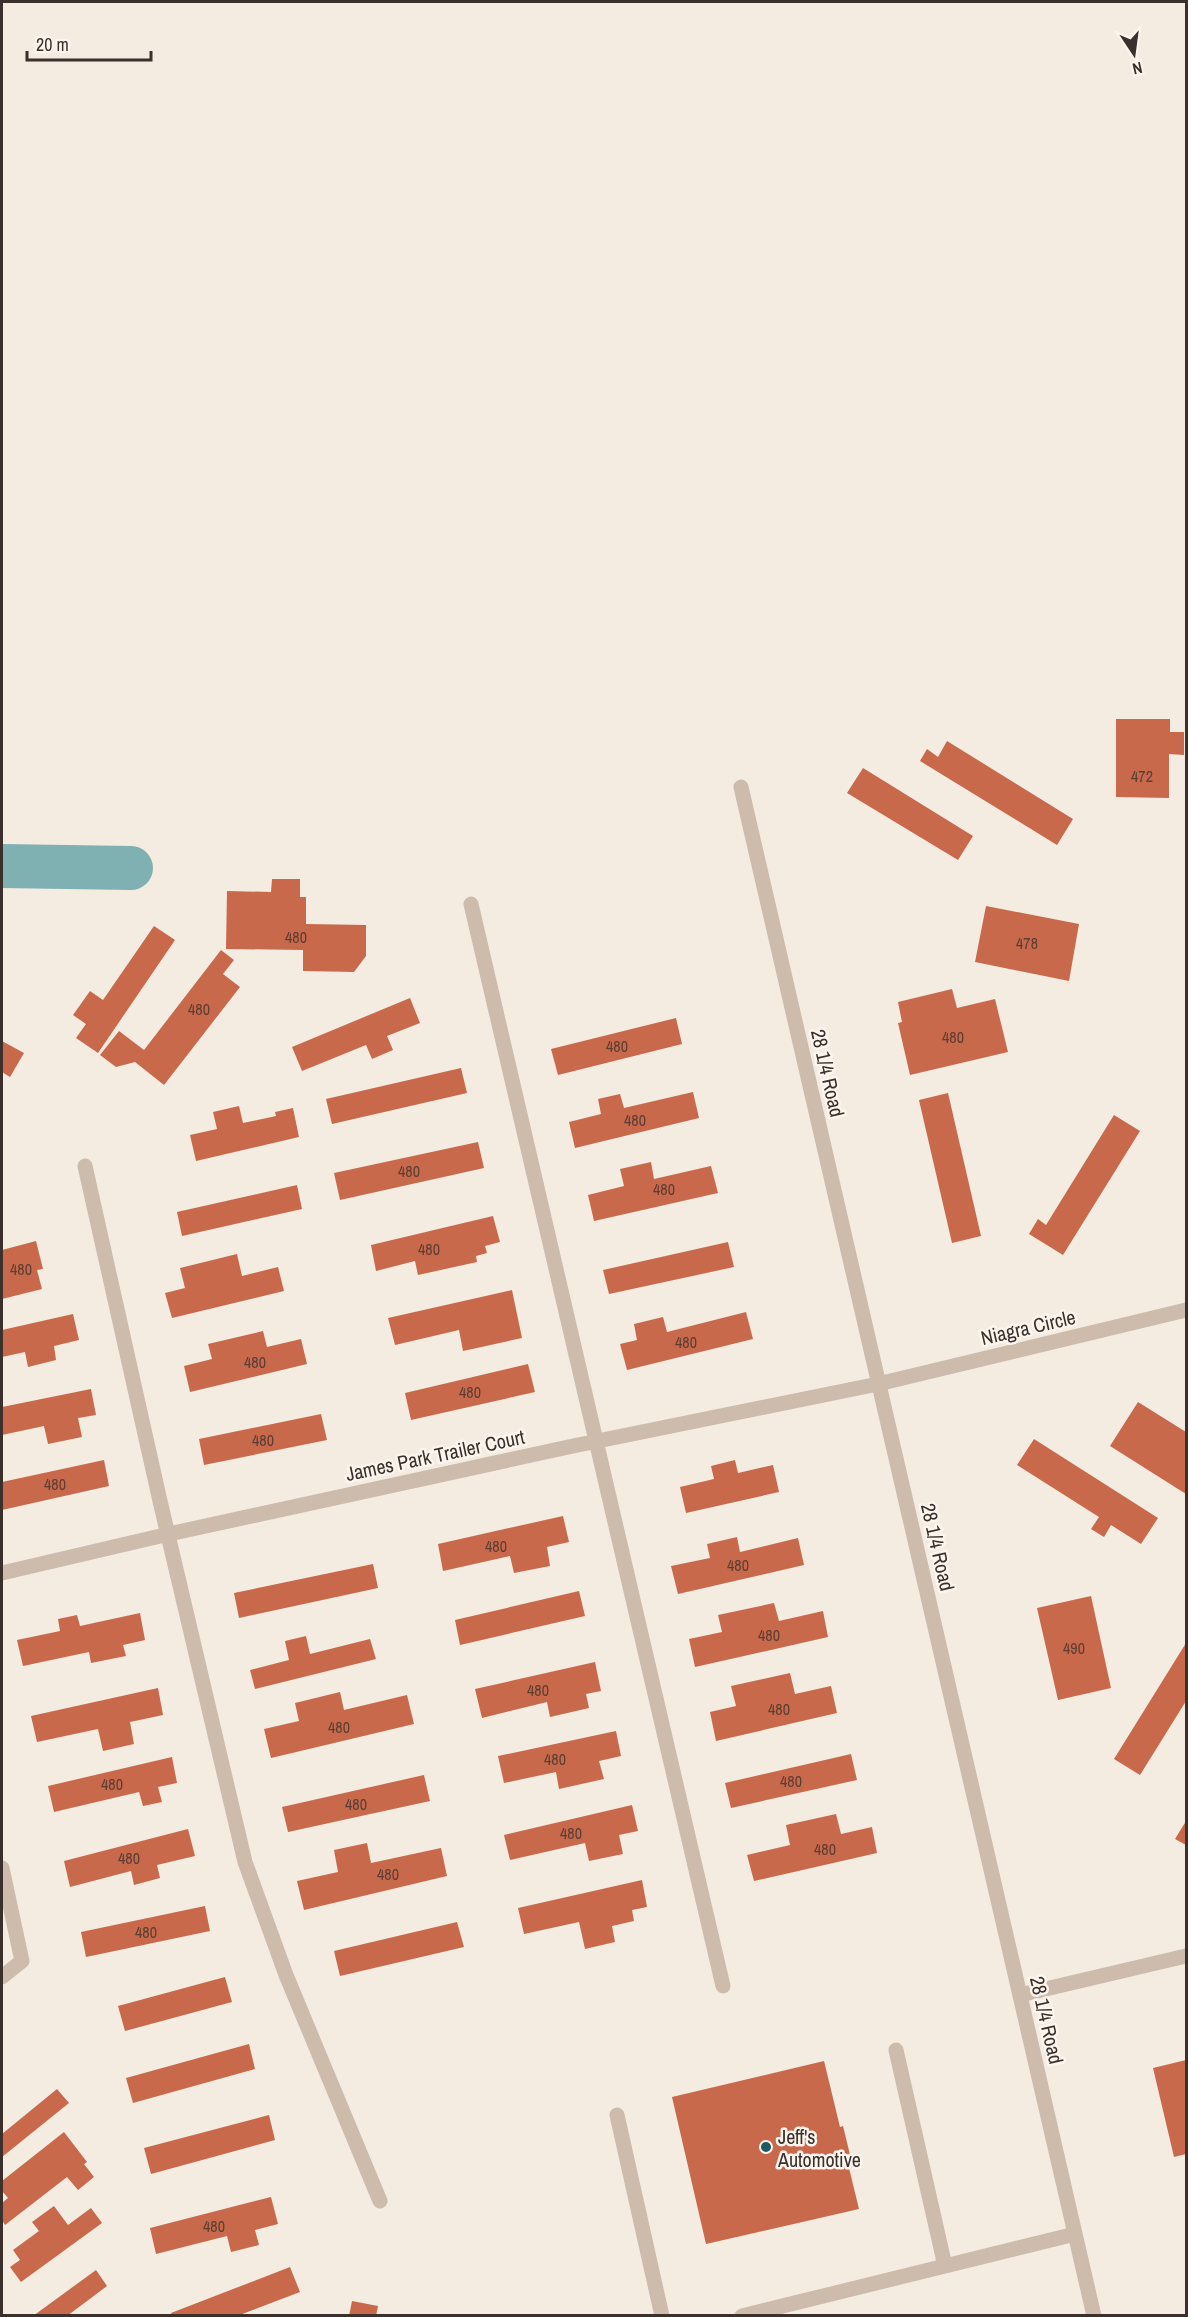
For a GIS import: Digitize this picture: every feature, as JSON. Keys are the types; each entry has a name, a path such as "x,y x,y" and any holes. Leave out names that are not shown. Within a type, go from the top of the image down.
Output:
{"street":[{"name":"28 1/4 Road","path":"741,787 1094,2316"},
{"path":"471,904 723,1986"},
{"path":"84,1166 245,1862 286,1975 380,2201"},
{"name":"Niagra Circle","path":"878,1384 1186,1310"},
{"name":"James Park Trailer Court","path":"2,1573 169,1534 596,1441 878,1384"},
{"path":"2,1868 22,1961 2,1977"},
{"path":"1020,1995 1186,1956"},
{"path":"896,2050 945,2266"},
{"path":"616,2115 662,2316"},
{"path":"741,2316 1075,2234"}],"building":[{"path":"1116,719 1170,719 1170,732 1184,732 1184,755 1169,754 1169,798 1116,797"},
{"path":"947,741 1073,819 1057,845 920,761 927,749 938,757"},
{"path":"863,768 973,836 958,860 847,793"},
{"path":"272,879 300,879 300,897 306,897 306,924 366,925 366,956 354,972 303,971 303,950 226,949 227,891 271,892"},
{"path":"986,906 1079,924 1069,981 975,962"},
{"path":"154,926 175,940 98,1053 76,1038 86,1024 73,1015 90,991 103,1000"},
{"path":"221,950 234,960 223,974 240,987 164,1085 135,1062 116,1067 100,1055 119,1031 144,1050"},
{"path":"952,989 957,1008 995,999 1008,1052 910,1075 898,1023 902,1022 898,1002"},
{"path":"410,998 420,1023 387,1036 393,1050 372,1059 366,1045 302,1071 292,1047"},
{"path":"676,1018 682,1044 558,1075 551,1049"},
{"path":"2,1041 24,1053 10,1077 2,1072"},
{"path":"461,1068 467,1093 332,1124 326,1099"},
{"path":"693,1092 699,1118 575,1148 569,1122 601,1114 598,1099 620,1094 624,1108"},
{"path":"948,1093 981,1236 952,1243 919,1100"},
{"path":"239,1106 243,1123 276,1116 275,1112 293,1108 299,1137 196,1161 190,1135 217,1129 213,1112"},
{"path":"1114,1115 1140,1131 1063,1255 1029,1234 1038,1219 1046,1225"},
{"path":"478,1142 484,1168 340,1200 334,1173"},
{"path":"651,1162 654,1179 711,1166 718,1193 594,1221 588,1195 624,1186 620,1169"},
{"path":"297,1185 302,1209 182,1236 177,1212"},
{"path":"493,1216 500,1242 485,1246 487,1253 476,1256 477,1262 418,1275 415,1261 376,1271 371,1245"},
{"path":"36,1241 43,1269 37,1270 42,1289 2,1299 2,1250"},
{"path":"728,1242 734,1267 609,1294 603,1270"},
{"path":"237,1254 242,1276 278,1267 284,1291 172,1318 165,1293 185,1288 180,1268"},
{"path":"512,1290 522,1338 463,1351 459,1330 395,1345 388,1318"},
{"path":"746,1312 753,1339 627,1370 620,1344 637,1340 634,1324 663,1317 667,1332"},
{"path":"73,1314 79,1340 54,1346 56,1360 28,1367 25,1352 2,1357 2,1330"},
{"path":"263,1331 267,1347 301,1339 307,1364 190,1392 184,1366 212,1359 208,1344"},
{"path":"528,1364 535,1392 411,1420 405,1393"},
{"path":"91,1389 96,1415 78,1418 82,1437 48,1444 44,1426 2,1435 2,1407"},
{"path":"1138,1402 1186,1432 1186,1494 1110,1446"},
{"path":"321,1414 327,1440 204,1465 199,1439"},
{"path":"1034,1439 1158,1518 1141,1544 1111,1525 1104,1537 1091,1529 1099,1517 1017,1465"},
{"path":"104,1460 109,1486 2,1510 2,1482"},
{"path":"735,1460 738,1473 773,1465 779,1492 686,1513 680,1487 714,1479 711,1466"},
{"path":"563,1516 569,1542 547,1547 550,1566 514,1573 510,1556 443,1571 438,1544"},
{"path":"737,1537 740,1552 798,1538 804,1565 678,1594 671,1566 710,1558 707,1544"},
{"path":"373,1564 378,1588 239,1618 234,1593"},
{"path":"579,1591 585,1616 460,1645 455,1620"},
{"path":"1091,1596 1111,1688 1058,1700 1037,1608"},
{"path":"774,1603 779,1621 823,1611 828,1637 695,1667 689,1639 722,1632 718,1615"},
{"path":"140,1613 145,1640 123,1645 126,1656 91,1663 89,1652 23,1666 17,1640 60,1631 58,1619 77,1615 80,1626"},
{"path":"306,1636 310,1654 370,1639 376,1659 255,1689 250,1670 289,1660 285,1641"},
{"path":"1186,1643 1186,1701 1140,1775 1114,1759"},
{"path":"595,1662 601,1691 586,1694 589,1708 550,1717 547,1702 482,1718 475,1689"},
{"path":"790,1673 795,1694 831,1686 837,1713 716,1741 710,1712 736,1706 731,1686"},
{"path":"158,1688 163,1715 130,1722 134,1744 103,1751 98,1729 37,1742 31,1716"},
{"path":"340,1692 344,1710 407,1695 414,1724 271,1758 264,1729 299,1721 295,1703"},
{"path":"616,1731 621,1756 599,1761 604,1779 559,1789 556,1772 504,1783 498,1756"},
{"path":"851,1754 857,1780 731,1808 725,1783"},
{"path":"172,1757 177,1783 158,1787 162,1802 143,1806 139,1792 54,1812 48,1786"},
{"path":"424,1775 430,1801 288,1832 282,1807"},
{"path":"632,1805 638,1831 619,1835 623,1854 589,1861 585,1843 510,1860 504,1835"},
{"path":"836,1814 841,1834 872,1827 877,1853 754,1881 747,1855 790,1845 786,1825"},
{"path":"1186,1821 1186,1845 1175,1839"},
{"path":"188,1829 195,1856 157,1865 160,1878 134,1885 131,1871 70,1887 64,1861"},
{"path":"367,1843 371,1863 441,1848 447,1876 304,1910 297,1881 338,1872 334,1850"},
{"path":"642,1880 647,1907 632,1910 634,1921 612,1926 615,1942 585,1949 579,1922 524,1934 518,1908"},
{"path":"205,1906 210,1931 86,1957 81,1932"},
{"path":"457,1922 464,1947 340,1976 334,1951"},
{"path":"225,1977 232,2002 125,2031 118,2006"},
{"path":"249,2044 255,2069 133,2103 126,2078"},
{"path":"1186,2060 1186,2154 1174,2157 1153,2068"},
{"name":"Jeff's Automotive","path":"824,2061 840,2127 843,2126 853,2167 849,2168 859,2209 706,2244 672,2097"},
{"path":"57,2089 69,2103 2,2157 2,2134"},
{"path":"269,2115 275,2140 151,2174 144,2148"},
{"path":"64,2132 87,2162 84,2164 94,2177 78,2190 67,2177 5,2225 2,2220 2,2203 8,2198 2,2191 2,2181"},
{"path":"271,2197 278,2224 255,2230 259,2245 231,2252 227,2236 156,2254 150,2228"},
{"path":"54,2206 68,2225 91,2208 102,2223 21,2282 10,2267 20,2260 13,2250 39,2231 32,2222"},
{"path":"290,2267 300,2292 237,2316 172,2316 171,2313"},
{"path":"96,2270 107,2286 67,2316 33,2316"},
{"path":"352,2301 378,2306 376,2316 349,2316"}],"waterway":[{"path":"2,866 131,868"}],"place":[{"name":"Jeff's Automotive","path":"766,2147"}]}
